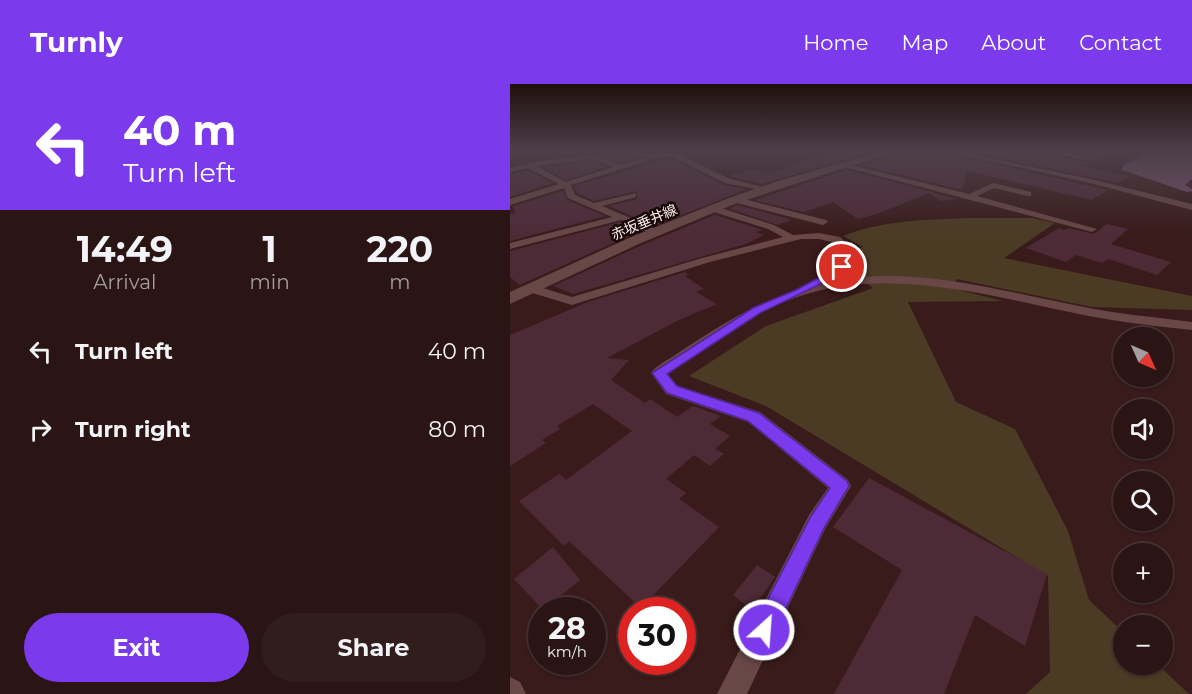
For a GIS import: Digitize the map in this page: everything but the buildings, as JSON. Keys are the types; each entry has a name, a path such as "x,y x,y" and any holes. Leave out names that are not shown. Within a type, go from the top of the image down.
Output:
{"main road":[{"name":"赤坂垂井線","path":"510,299 714,209 767,189 804,178"}],"street":[{"path":"554,178 567,185 571,196 619,218 658,232"},
{"path":"510,202 586,178"},
{"path":"723,178 767,189"},
{"path":"896,178 1092,230"},
{"path":"1080,178 1192,207"},
{"path":"969,197 993,185 1028,194"},
{"path":"592,206 633,195"},
{"path":"736,200 823,222"},
{"path":"714,209 771,227 792,238"},
{"path":"510,246 619,218"},
{"path":"533,289 572,301 705,260 809,234 836,238 849,248 853,258 832,275 756,311 659,373 672,390 754,417 841,486 817,522 732,694"},
{"path":"800,292 839,284 893,279 953,285 1120,318 1192,326"}],"shaded area":[{"path":"1147,178 1192,178 1185,185 1192,191 1187,192"},
{"path":"1032,218 1055,223 1004,258 1192,296 1192,310 1092,307 956,279 955,289 1003,301 908,302 956,402 1015,429 1068,531 1089,600 1113,623 1113,675 1169,675 1189,694 1026,694 1050,672 1048,576 766,406 689,376 766,326 873,288 829,255 863,247 843,236 874,227 921,220"}],"route":[{"path":"764,630 817,522 841,486 754,417 672,390 659,373 756,311 800,292 842,267"}]}
